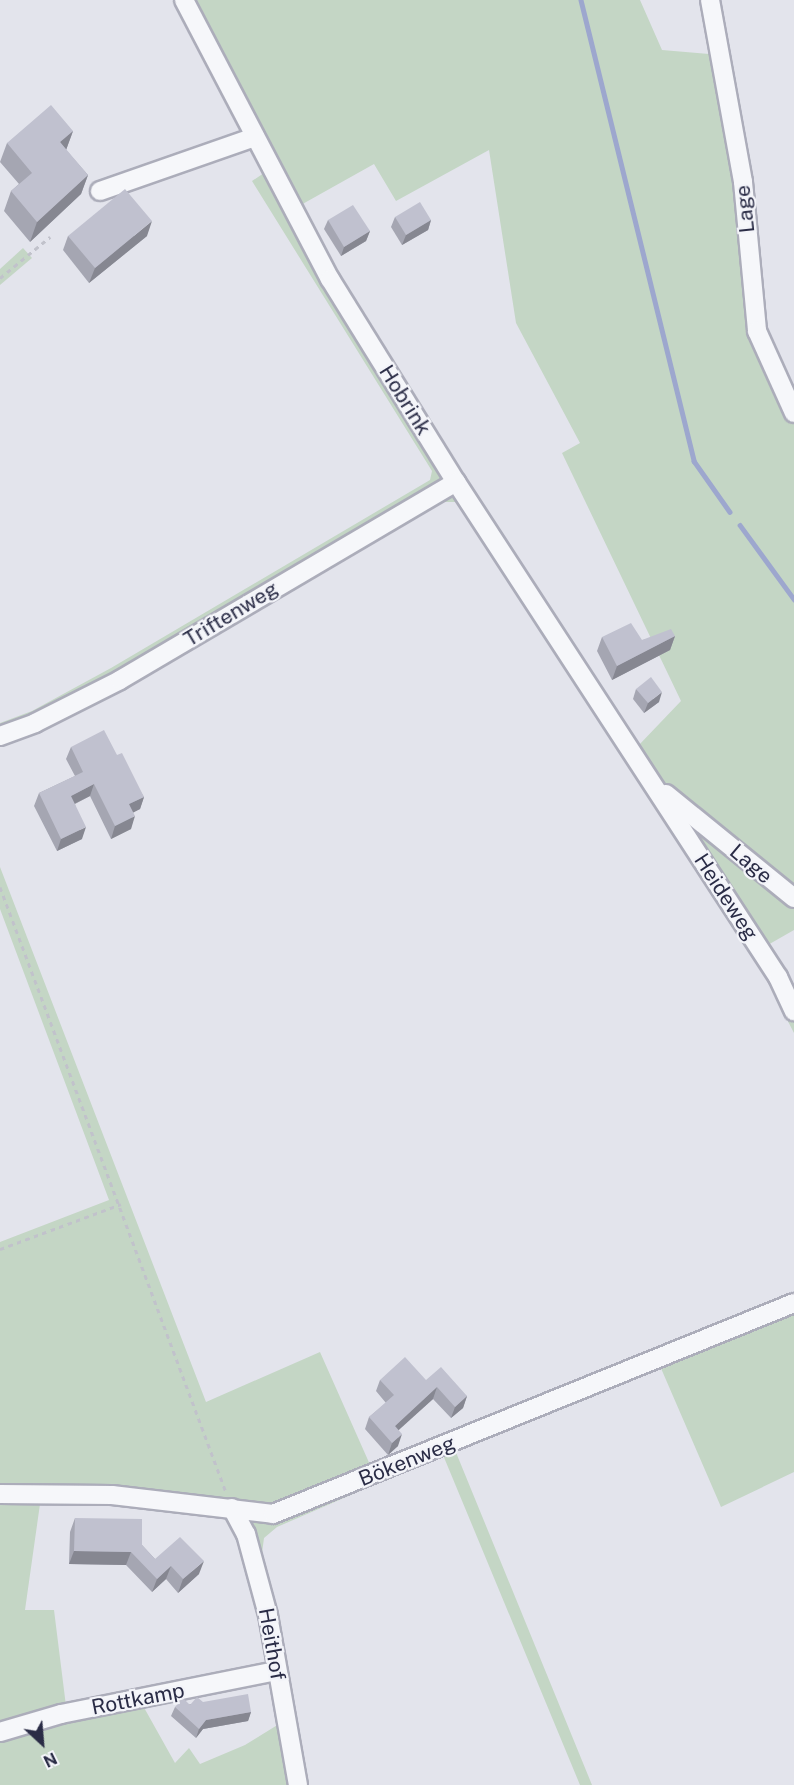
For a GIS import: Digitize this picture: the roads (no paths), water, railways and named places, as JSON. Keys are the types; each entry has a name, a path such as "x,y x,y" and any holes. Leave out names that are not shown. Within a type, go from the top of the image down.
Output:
{"street":[{"name":"Hobrink","path":"184,0 330,279 456,482 653,783"},
{"name":"Lage","path":"710,0 743,182 757,331 794,413"},
{"path":"100,191 255,137"},
{"name":"Triftenweg","path":"0,736 35,723 120,680 456,482"},
{"name":"Lage","path":"653,783 794,898"},
{"name":"Heideweg","path":"653,783 778,977 794,1012"},
{"name":"Bökenweg","path":"0,1494 112,1495 273,1514 794,1302"},
{"name":"Heithof","path":"232,1508 246,1534 268,1615 298,1785"},
{"name":"Rottkamp","path":"0,1732 61,1714 277,1671"}],"waterway":[{"path":"581,0 694,461 730,512"},
{"path":"740,525 794,599"}]}
